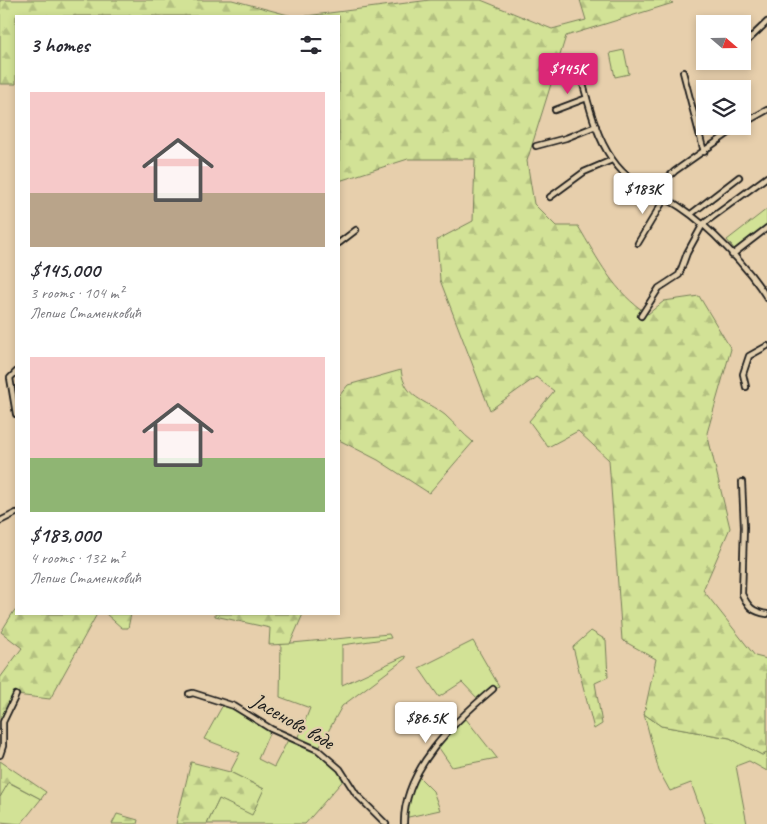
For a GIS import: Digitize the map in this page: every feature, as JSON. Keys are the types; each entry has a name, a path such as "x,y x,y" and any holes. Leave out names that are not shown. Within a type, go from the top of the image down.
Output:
{"street":[{"path":"751,37 767,22"},
{"path":"579,70 596,126 612,160 634,183 665,198 703,224 749,273 767,298"},
{"path":"683,72 696,115"},
{"path":"555,110 587,98"},
{"path":"751,119 767,110"},
{"path":"536,146 566,138 596,126"},
{"path":"701,135 704,152"},
{"path":"656,194 663,182 675,171 727,135"},
{"path":"550,197 584,172 612,160"},
{"path":"690,214 739,177"},
{"path":"641,316 660,288 679,275 684,259 703,224 767,177"},
{"path":"638,243 665,198"},
{"path":"732,255 767,228"},
{"path":"340,242 356,230"},
{"path":"746,386 743,374 748,356 767,346"},
{"path":"15,373 10,378 15,408"},
{"path":"742,482 744,526 742,594 746,603 754,611 767,614"},
{"path":"0,521 15,514"},
{"path":"404,824 404,809 409,793 427,759 457,719 493,689"},
{"name":"Јасенове воде","path":"189,694 193,693 234,706 272,729 318,750 340,769 356,794 386,824"},
{"path":"0,755 3,746 3,722 16,695"}],"green space":[{"path":"0,0 232,0 288,15 15,15 15,84 0,84"},
{"path":"430,0 481,0 552,29 586,20 580,0 669,0 673,3 566,36 527,161 534,204 556,226 578,226 616,286 636,306 648,314 664,301 699,296 731,349 707,433 730,528 703,590 755,656 767,659 767,753 762,755 730,738 661,726 644,714 656,659 622,640 609,460 578,431 548,447 529,421 554,391 536,377 490,410 440,280 437,240 473,221 475,159 408,159 340,181 340,15 314,15"},
{"path":"624,50 629,74 615,77 610,53"},
{"path":"767,209 767,225 735,250 727,240"},
{"path":"401,370 403,380 411,393 445,415 473,442 429,493 378,460 340,441 340,395 348,385"},
{"path":"14,611 15,615 24,616 96,615 50,699 16,695 2,728 0,726 0,678 22,648 1,632"},
{"path":"107,615 131,615 128,628 122,628"},
{"path":"303,615 290,644 269,645 270,628 215,616"},
{"path":"591,631 606,640 608,677 595,683 602,724 594,729 573,647"},
{"path":"389,634 391,638 342,645 342,685 405,656 406,658 342,706 318,750 346,777 305,824 207,824 219,799 264,789 230,772 240,753 204,739 224,703 271,729 258,759 274,767 290,736 298,739 310,708 280,697 281,644"},
{"path":"473,641 499,686 479,700 462,682 439,697 419,668"},
{"path":"462,714 497,758 452,767 437,745"},
{"path":"644,714 661,726 730,738 762,755 767,753 767,771 749,761 736,766 747,824 706,824 691,783 670,791 659,771"},
{"path":"0,761 46,792 41,799 9,782 0,797"},
{"path":"191,762 230,772 264,789 252,815 219,799 207,824 176,824"},
{"path":"418,776 433,791 440,810 404,818 404,809"},
{"path":"8,782 41,799 21,824 0,822 0,797"},
{"path":"117,814 138,820 137,824 112,824"}]}
